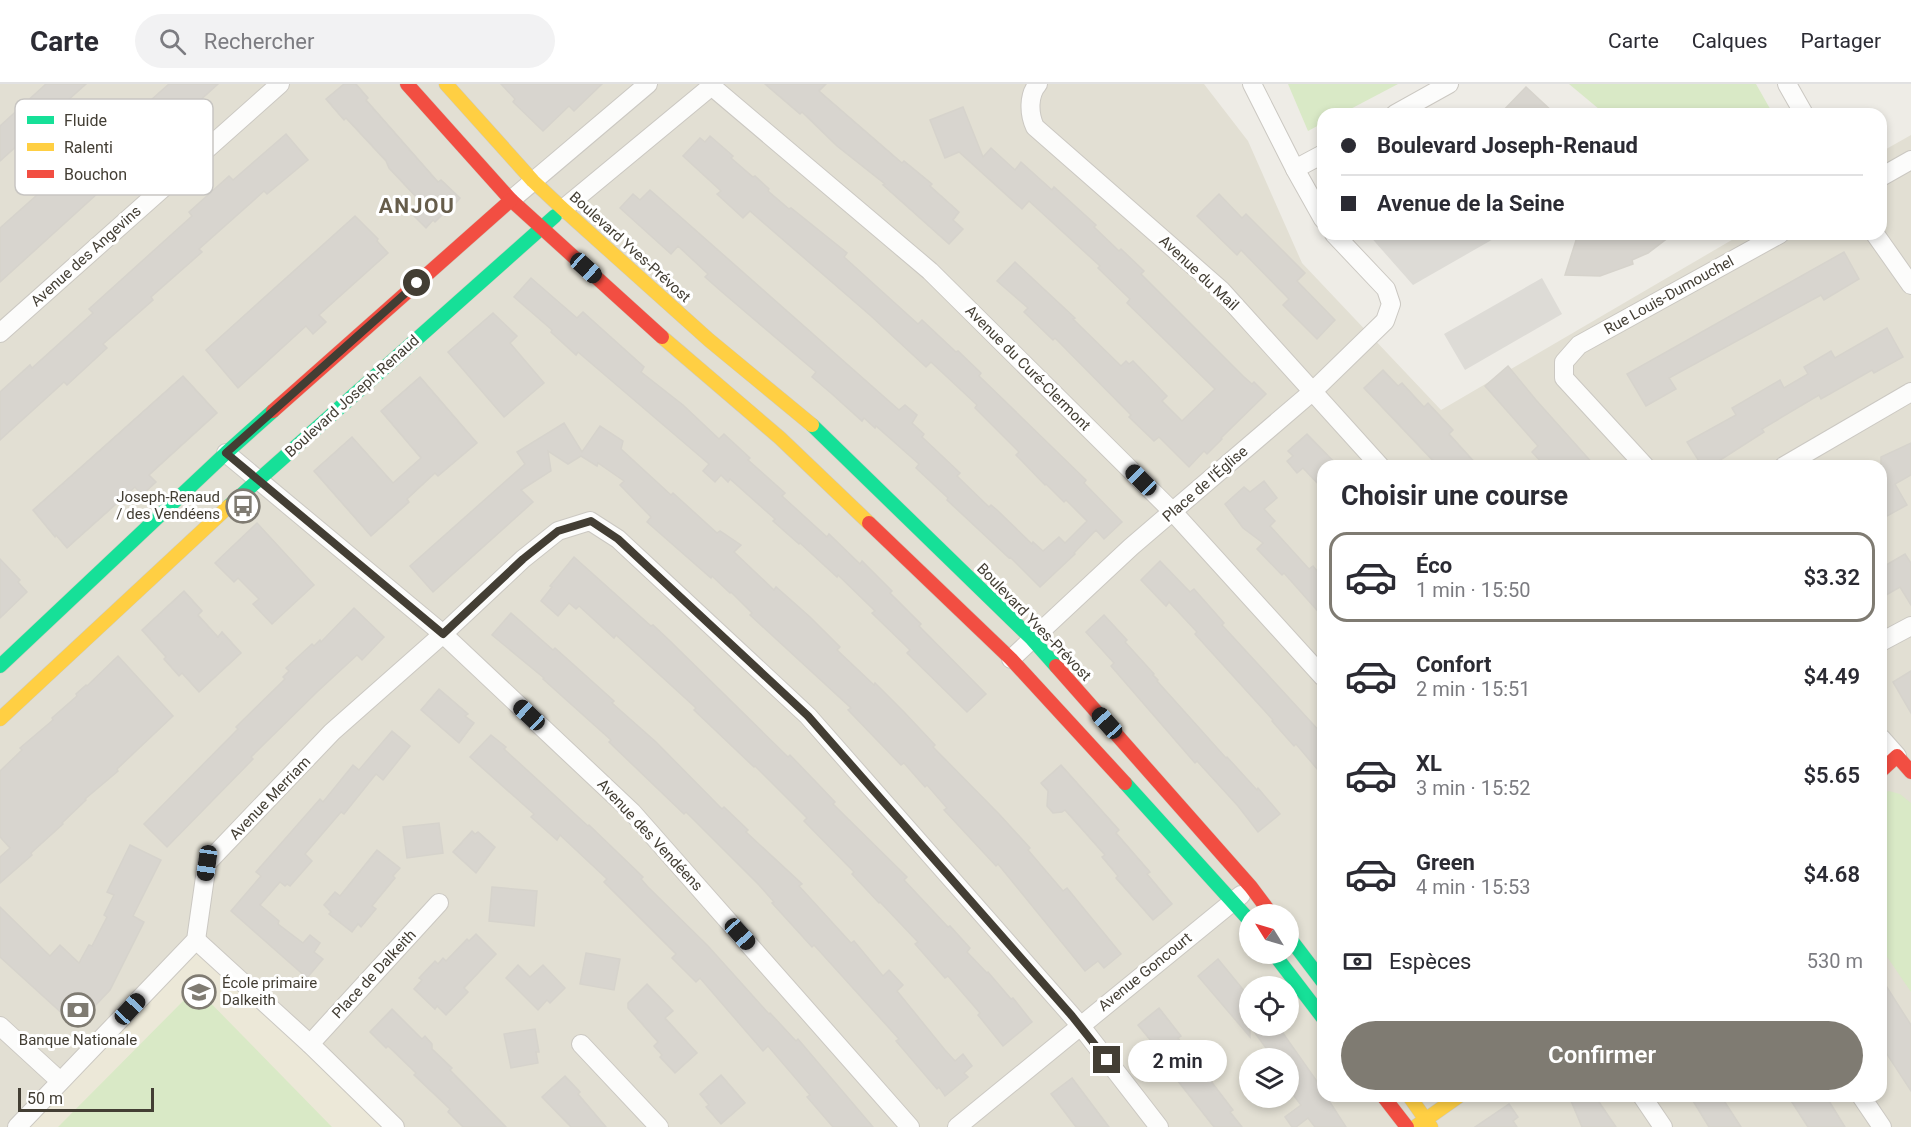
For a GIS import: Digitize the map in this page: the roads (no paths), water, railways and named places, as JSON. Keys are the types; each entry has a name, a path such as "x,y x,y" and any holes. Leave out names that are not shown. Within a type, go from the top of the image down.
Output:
{"street":[{"name":"Avenue des Angevins","path":"213,144 280,84"},
{"name":"Boulevard Yves-Prévost","path":"407,84 511,200 689,361 796,431 1032,639 1264,904"},
{"name":"Boulevard Yves-Prévost","path":"446,84 533,180 710,340 1011,659 1239,907"},
{"path":"0,666 226,453 533,180 648,84"},
{"name":"Avenue du Mail","path":"1038,84 1033,90 1030,116 1035,127 1221,290 1374,460"},
{"path":"1252,84 1317,208"},
{"path":"1406,108 1449,84"},
{"path":"1787,84 1801,108"},
{"name":"Boulevard Joseph-Renaud","path":"0,719 257,480 541,227 712,85"},
{"name":"Avenue du Curé-Clermont","path":"712,85 930,271 1173,512 1317,670"},
{"path":"1295,169 1317,157"},
{"path":"1887,174 1911,160"},
{"name":"Avenue des Angevins","path":"0,333 155,195"},
{"name":"Place de l'Église","path":"1011,659 1131,547 1312,392 1385,321 1391,304 1386,290 1340,240"},
{"name":"Rue Louis-Dumouchel","path":"1639,460 1564,378 1564,362 1579,345 1769,240"},
{"path":"1879,240 1911,285"},
{"path":"1794,460 1911,392"},
{"name":"Avenue des Vendéens","path":"226,453 443,634 632,812 910,1127"},
{"name":"Avenue Merriam","path":"196,940 207,863 332,732 443,634 523,559 558,531 591,521 618,539 808,716 1080,1026"},
{"path":"1887,639 1911,626"},
{"path":"1887,745 1911,772"},
{"path":"1887,765 1897,756"},
{"name":"Avenue Goncourt","path":"957,1127 1251,887"},
{"name":"Place de Dalkeith","path":"310,1044 439,903"},
{"path":"17,1127 196,940 310,1044 395,1127"},
{"path":"1299,950 1317,974"},
{"path":"1282,964 1317,1009"},
{"path":"0,1026 60,1081"},
{"path":"1080,1026 1159,1127"},
{"path":"581,1044 659,1127"},
{"path":"1388,1102 1407,1127"},
{"path":"1412,1102 1424,1124 1452,1102"},
{"path":"1646,1102 1663,1127"},
{"path":"1865,1102 1882,1127"}],"place":[{"name":"Joseph-Renaud / des Vendéens","path":"243,506"},
{"name":"École primaire Dalkeith","path":"199,992"},
{"name":"Banque Nationale","path":"78,1010"}],"district":[{"name":"ANJOU","path":"417,206"}]}
